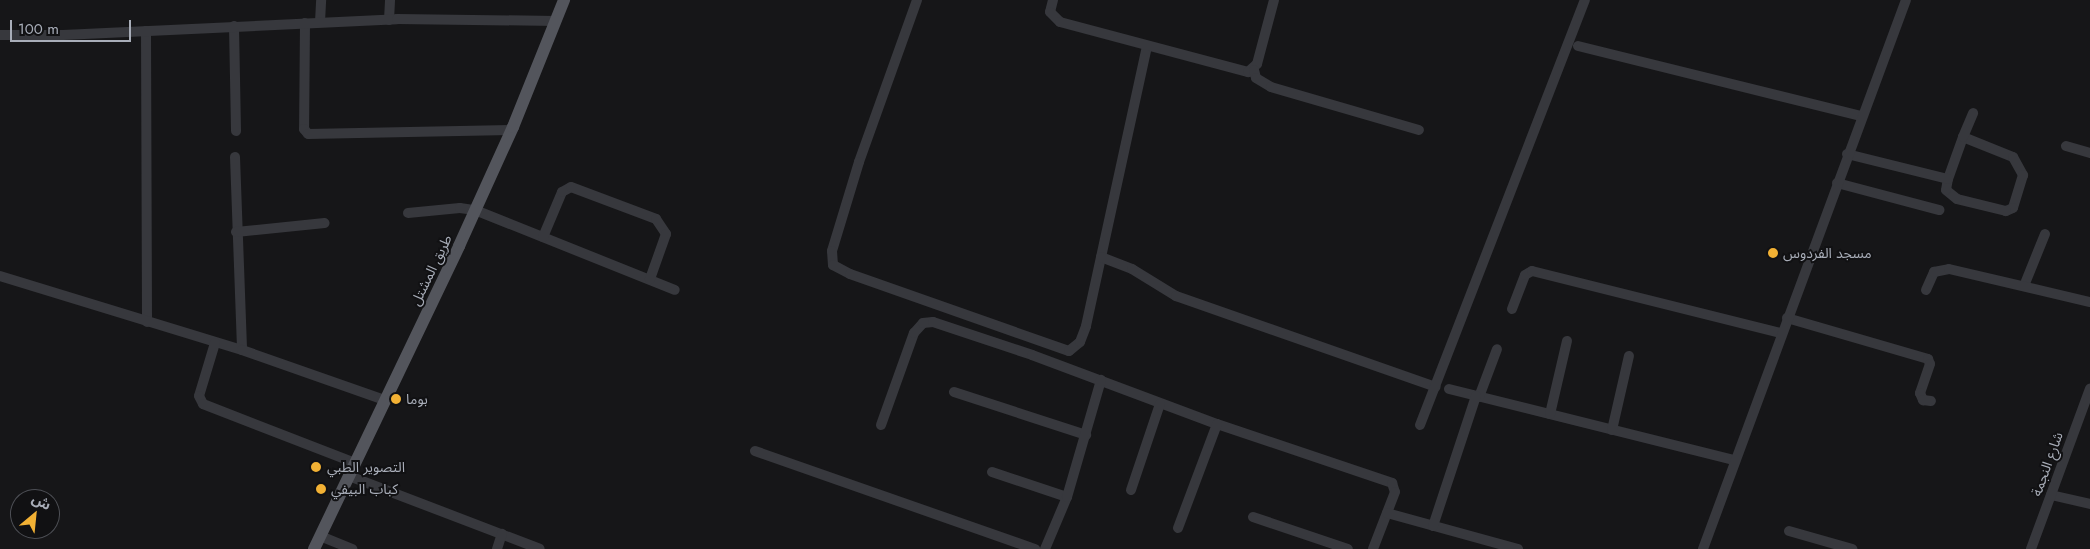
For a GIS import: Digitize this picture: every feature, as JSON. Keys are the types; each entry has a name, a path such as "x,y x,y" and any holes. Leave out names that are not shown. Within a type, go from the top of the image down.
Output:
{"main road":[{"name":"طريق المشتل","path":"314,549 475,210 511,130 564,0"}],"street":[{"path":"320,22 321,0"},
{"path":"389,20 390,0"},
{"path":"918,0 859,162 832,250 833,264 850,274 1069,351 1080,342 1086,326 1147,47"},
{"path":"1052,0 1050,12 1060,22 1147,47 1248,72 1254,70"},
{"path":"1274,0 1254,70 1256,78 1271,87 1419,130"},
{"path":"1420,425 1585,0"},
{"path":"1703,549 1861,116 1906,0"},
{"path":"0,35 146,31 389,20 556,21"},
{"path":"306,23 304,125 308,134 511,130"},
{"path":"234,26 236,131"},
{"path":"146,31 147,322"},
{"path":"1578,46 1861,116"},
{"path":"1964,137 2013,157 2023,175 2015,205 2006,211 1957,199 1946,190 1948,179 1973,113"},
{"path":"2066,146 2090,153"},
{"path":"1847,154 1948,179"},
{"path":"235,157 236,232 242,350"},
{"path":"1837,183 1939,210"},
{"path":"543,237 562,192 570,187 656,219 662,224 666,234 650,279"},
{"path":"408,213 460,208 475,210 676,290"},
{"path":"236,232 325,223"},
{"path":"2024,286 2045,234"},
{"path":"1101,257 1132,269 1176,296 1436,387"},
{"path":"1926,290 1934,272 1942,269 2090,302"},
{"path":"1512,309 1525,275 1532,271 1781,333"},
{"path":"0,276 242,350 384,400"},
{"path":"1787,318 1928,359 1930,364 1920,393 1923,400 1930,401"},
{"path":"881,425 914,333 923,323 933,322 1101,380 1160,404 1217,424 1392,483 1395,492 1373,549"},
{"path":"1550,414 1567,341"},
{"path":"215,343 199,396 203,404 355,463"},
{"path":"1433,526 1496,349"},
{"path":"1612,430 1629,356"},
{"path":"1045,549 1067,497 1101,380"},
{"path":"1450,389 1734,460"},
{"name":"شارع النجمة","path":"2031,549 2090,390"},
{"path":"954,392 1086,435"},
{"path":"1131,490 1160,404"},
{"path":"1178,528 1217,424"},
{"path":"755,451 1035,549"},
{"path":"992,472 1067,497"},
{"path":"348,476 540,549"},
{"path":"2051,495 2090,504"},
{"path":"1387,513 1518,549"},
{"path":"1253,518 1348,549"},
{"path":"1789,531 1852,549"},
{"path":"497,549 502,534"},
{"path":"320,536 352,549"}],"place":[{"name":"مسجد الفردوس","path":"1773,253"},
{"name":"بوما","path":"396,399"},
{"name":"التصوير الطبي","path":"316,467"},
{"name":"كباب البيفي","path":"321,489"}]}
